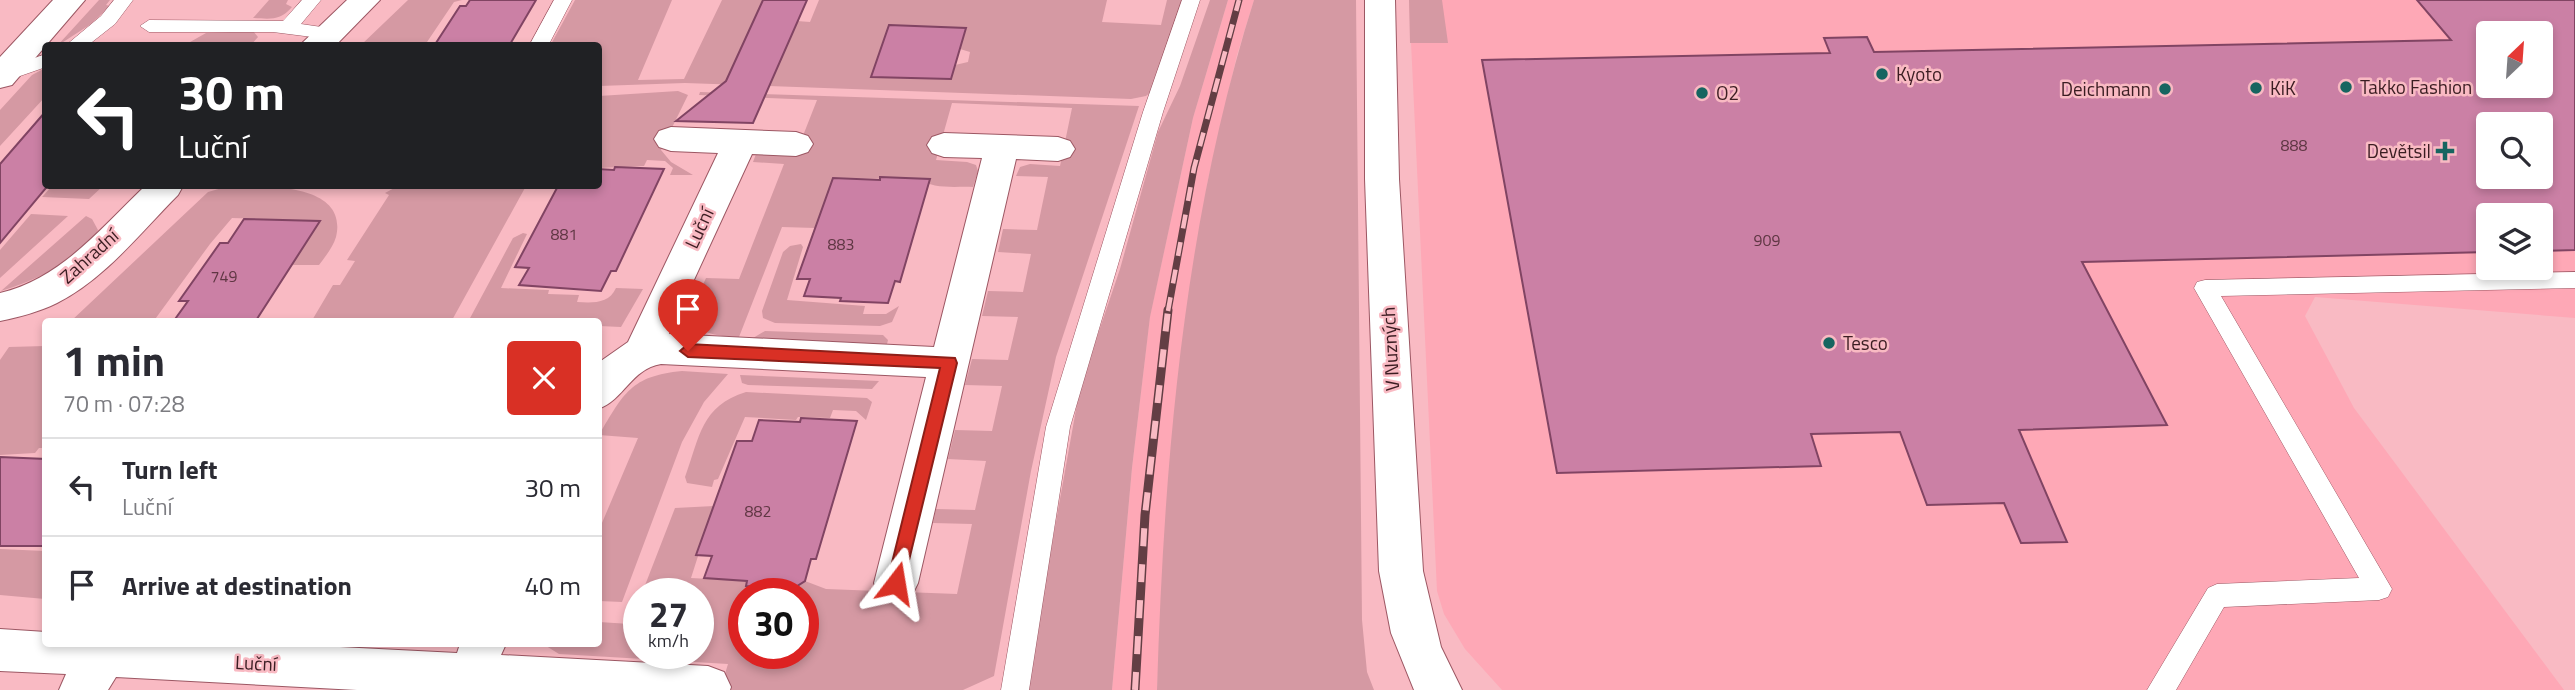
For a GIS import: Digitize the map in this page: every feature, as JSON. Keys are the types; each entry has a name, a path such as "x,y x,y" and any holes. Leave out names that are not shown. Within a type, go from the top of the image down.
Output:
{"street":[{"path":"0,77 70,0"},
{"path":"322,39 365,0"},
{"name":"V Nuzných","path":"1380,0 1382,179 1401,571 1411,628 1420,656 1439,690"},
{"path":"671,139 796,144"},
{"name":"Luční","path":"602,387 626,359 642,352 740,142"},
{"path":"944,145 1058,149"},
{"path":"896,583 1002,147"},
{"name":"Zahradní","path":"0,307 27,301 52,289 75,272 163,189"},
{"path":"642,352 662,349 949,363"},
{"name":"Luční","path":"0,650 93,673 477,659 708,687"}],"lane":[{"path":"79,42 108,20 124,0"},
{"path":"288,27 313,0"},
{"path":"540,42 563,0"},
{"path":"1015,690 1058,427 1153,112 1191,0"},
{"path":"149,26 288,27 322,39"},
{"path":"0,77 42,61"},
{"path":"2161,690 2217,596 2379,589 2205,288 2575,280"}],"shaded area":[{"path":"99,0 110,0 106,5 110,6 91,24 61,42"},
{"path":"269,0 288,0 286,4 292,7 279,17 253,18"},
{"path":"408,0 462,0 454,2 427,42 364,42"},
{"path":"575,0 672,0 638,80 684,79 722,0 763,0 746,37 797,21 810,22 819,0 1107,0 1102,22 1161,25 1167,0 1184,0 1152,91 1146,96 1131,99 685,83 602,86 602,42 552,42","holes":["890,25 965,28 960,49 970,52 968,62 955,65 950,79 872,77"]},
{"path":"1210,0 1228,0 1193,118 1150,317 1132,468 1112,690 1029,690 1035,639 1080,387 1120,269 1158,132 1180,86"},
{"path":"1228,0 1254,0 1237,55 1208,180 1185,321 1170,470 1157,690 1112,690 1132,468 1150,316 1193,118"},
{"path":"1254,0 1356,0 1362,620 1367,672 1374,690 1157,690 1172,428 1194,255 1230,84"},
{"path":"1409,0 2575,0 2575,318 2315,297 2305,316 2354,408 2564,690 1502,690 1465,649 1444,614 1437,591"},
{"path":"1409,0 1442,0 1448,43 1410,43"},
{"path":"253,31 258,37 254,42 190,42 206,33"},
{"path":"42,70 42,100 0,146 0,110 32,75"},
{"path":"678,91 688,95 661,150 671,162 693,175 670,175 673,168 665,161 647,160 644,166 602,168 602,96"},
{"path":"700,92 1139,106 1056,357 1031,471 994,676 963,690 720,690 728,664 728,669 819,669 819,586 826,589 957,594 972,524 933,523 936,509 975,510 986,461 948,459 955,430 992,431 1002,386 965,385 972,359 1008,360 1018,317 982,316 988,291 1023,292 1031,254 998,252 1003,229 1037,230 1048,177 1016,176 1020,167 1030,164 1060,166 1072,108 952,103 936,160 976,165 978,171 973,187 937,186 919,178 834,179 815,228 782,227 739,337 722,336 701,329 694,315 706,278 739,279 784,164 753,162 756,154 797,151 817,100 699,95"},
{"path":"49,189 100,189 89,199 42,197"},
{"path":"218,189 300,191 317,197 330,206 337,219 336,237 319,265 292,265 319,221 232,218 156,318 74,318 208,192"},
{"path":"392,189 524,189 453,318 313,318 333,285 340,285 355,261 347,260 389,195 385,193"},
{"path":"31,214 68,216 0,278 0,250"},
{"path":"86,216 92,219 98,230 82,250 41,276 1,291"},
{"path":"527,234 501,288 549,290 548,294 579,295 577,302 605,300 616,288 643,289 621,327 602,326 602,318 470,318 513,238"},
{"path":"801,244 803,247 787,300 865,306 863,314 886,314 899,306 892,322 880,326 775,323 763,318 762,311 783,252 790,246"},
{"path":"765,331 883,335 888,340 887,344 753,338"},
{"path":"42,346 42,448 35,453 0,455 0,360 9,347"},
{"path":"682,371 728,374 704,402 682,442 631,578 623,578 622,602 602,601 602,523 638,438 602,435 602,430 631,389 651,377"},
{"path":"740,375 879,381 872,389 748,385 742,383"},
{"path":"746,392 867,398 872,402 866,420 856,411 833,410 830,418 798,417 796,420 745,417 712,487 687,483 685,477 704,424 720,405"},
{"path":"714,506 691,578 648,578 675,508"},
{"path":"0,549 42,551 42,599 0,595"},
{"path":"714,579 728,580 728,664 714,663"},
{"path":"602,622 623,624 623,658 559,654 548,647 602,647"}],"building":[{"path":"470,0 536,0 511,42 437,42 460,6 466,6"},
{"path":"763,0 807,0 753,123 676,121 726,81"},
{"name":"Tesco","path":"2417,0 2575,0 2575,250 2553,251 2553,203 2476,203 2476,252 2082,262 2167,425 2019,430 2067,542 2021,543 2004,503 1927,505 1900,432 1811,434 1821,466 1557,473 1482,60 1830,53 1824,38 1867,37 1874,52 2451,40"},
{"path":"889,25 966,28 951,79 871,77"},
{"path":"42,116 42,189 45,189 0,243 0,164"},
{"path":"615,167 664,169 616,271 611,271 601,291 519,285 529,268 515,267 556,189 602,189 602,169 614,170"},
{"path":"880,177 930,179 900,282 895,281 888,303 804,296 810,279 797,279 833,178 880,180"},
{"path":"244,219 320,221 258,318 176,318 188,301 179,301 220,243 228,243"},
{"path":"801,418 857,421 816,559 811,559 806,578 704,578 712,556 696,555 737,441 752,441 759,420 800,422"},
{"path":"0,457 42,459 42,546 0,546"}],"railway":[{"path":"1168,311 1194,168 1239,0"},
{"path":"1135,690 1145,515 1168,310"}],"place":[{"name":"Kyoto","path":"1882,74"},
{"name":"Takko Fashion","path":"2346,87"},
{"name":"KiK","path":"2256,88"},
{"name":"Deichmann","path":"2165,89"},
{"name":"O2","path":"1702,93"},
{"name":"Devětsil","path":"2445,151"},
{"name":"Tesco","path":"1829,343"}],"route":[{"path":"688,351 949,363 896,583"}]}
